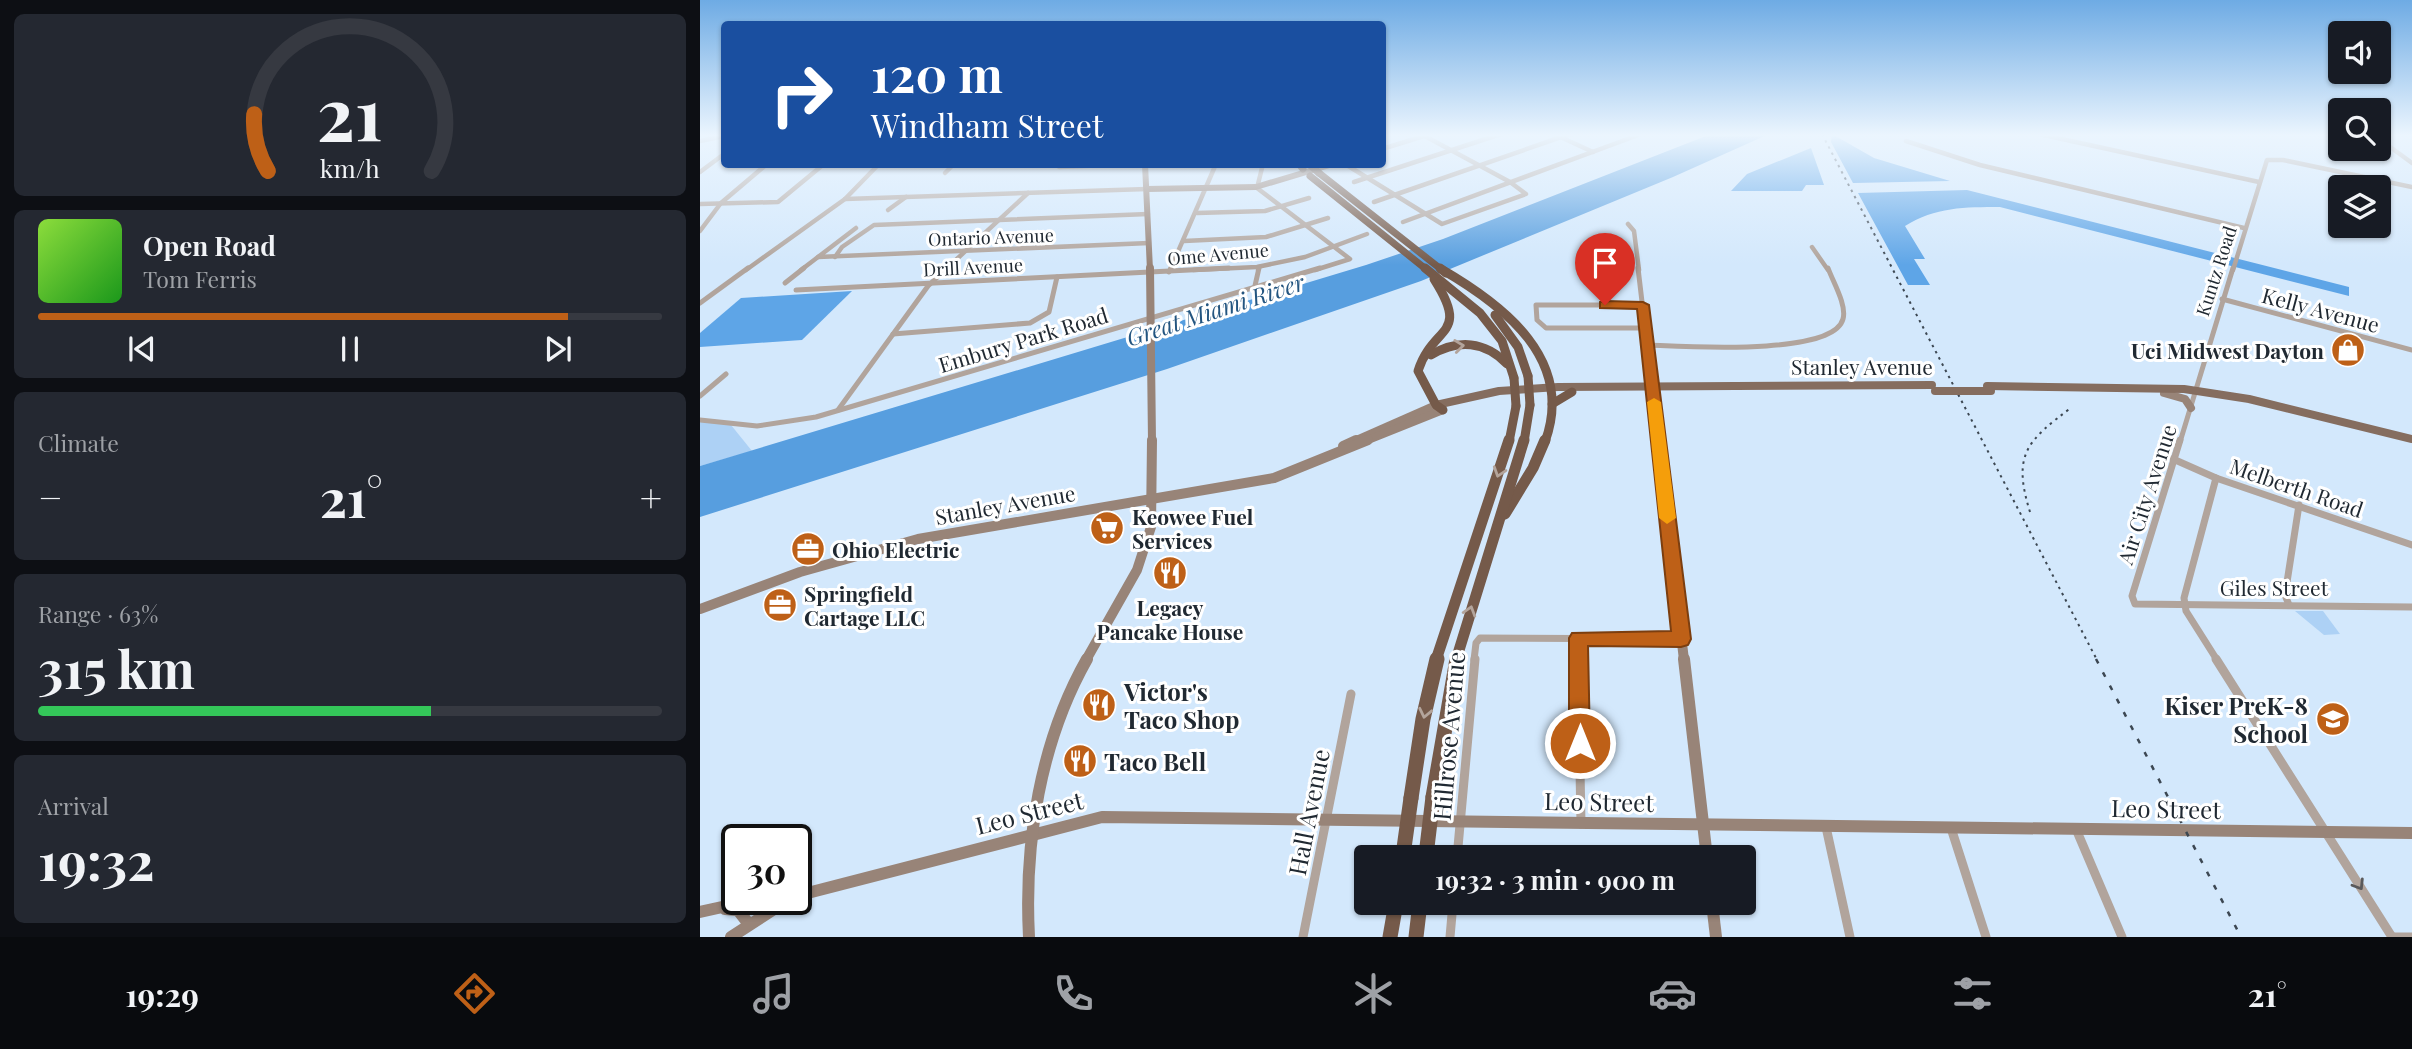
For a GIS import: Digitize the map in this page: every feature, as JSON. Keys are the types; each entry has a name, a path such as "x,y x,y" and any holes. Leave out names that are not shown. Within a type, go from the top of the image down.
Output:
{"highway":[{"path":"1320,178 1397,240 1427,268 1489,309 1506,327 1518,347 1528,376 1530,405 1523,444 1454,668 1427,845"},
{"path":"1397,240 1441,269 1493,328 1513,374 1516,406 1510,438 1439,649 1423,719 1404,845"},
{"path":"1453,285 1497,309 1532,345 1546,368 1553,395 1548,434 1496,527"},
{"path":"1440,406 1418,371 1425,353 1437,343 1450,323 1453,285"},
{"path":"1440,406 1424,376 1423,367 1426,360 1445,348 1466,344 1486,346 1502,356 1513,374"},
{"path":"1553,395 1558,398 1572,392"},
{"path":"1391,937 1394,915"},
{"path":"1416,937 1419,915"}],"main road":[{"name":"Stanley Avenue","path":"1572,392 1652,388 2134,386 2262,401 2412,439"},
{"name":"Stanley Avenue","path":"1440,406 1501,397 1652,388"},
{"name":"Stanley Avenue","path":"1989,388 2194,393 2264,407 2412,445"}],"street":[{"path":"700,231 721,203 751,178"},
{"path":"700,204 778,202 809,178"},
{"path":"700,303 845,199 866,178"},
{"path":"1029,937 1026,884 1043,764 1055,727 1078,674 1137,570 1150,529 1153,348 1146,178"},
{"path":"1170,272 1210,178"},
{"path":"1256,187 1259,178"},
{"path":"845,199 1256,187 1287,178"},
{"path":"1354,182 1366,178 1444,225 1526,194 1502,178"},
{"path":"1374,202 1445,178"},
{"path":"1404,222 1522,178"},
{"path":"2033,178 2244,228"},
{"path":"2239,178 2259,182"},
{"name":"Kuntz Road","path":"2194,393 2260,178"},
{"name":"Kuntz Road","path":"2367,178 2412,187"},
{"path":"1256,187 1336,245"},
{"path":"838,410 933,282 1028,193"},
{"path":"888,210 906,197"},
{"path":"1197,213 1258,211 1308,198"},
{"path":"835,257 842,247 874,225 1148,214"},
{"path":"1184,241 1266,237 1328,218"},
{"path":"1628,224 1634,231 1705,845"},
{"path":"785,283 856,228"},
{"name":"Ome Avenue","path":"1150,274 1259,267 1305,257 1367,234"},
{"name":"Ontario Avenue","path":"818,257 1149,243"},
{"name":"Embury Park Road","path":"700,420 731,425 769,425 838,410 1254,290 1350,259 1336,245"},
{"path":"1647,345 1794,345 1830,334 1841,323 1843,307 1820,253 1812,247"},
{"path":"1254,290 1259,267"},
{"name":"Drill Avenue","path":"796,290 1150,274"},
{"path":"894,334 1030,323 1049,312 1057,277"},
{"name":"Kelly Avenue","path":"2222,299 2412,350"},
{"path":"1643,305 1536,305 1537,320 1546,328 1646,328"},
{"path":"700,396 726,374"},
{"path":"2164,393 2182,398 2192,408"},
{"name":"Air City Avenue","path":"2135,604 2132,593 2173,459 2192,408 2194,393"},
{"name":"Stanley Avenue","path":"700,609 800,572 956,531 1265,480 1321,459 1440,406"},
{"name":"Melberth Road","path":"2173,459 2216,478 2412,545"},
{"path":"2216,478 2184,604 2392,937 2412,937"},
{"path":"2289,605 2285,595 2298,505"},
{"name":"Giles Street","path":"2135,604 2412,607"},
{"name":"Hillrose Avenue","path":"1458,845 1476,643 1480,638 1499,636 1578,638"},
{"path":"1581,824 1578,638 1681,639"},
{"name":"Hall Avenue","path":"1303,937 1351,694"},
{"name":"Leo Street","path":"812,892 1102,817 2412,833"},
{"path":"1826,827 1850,937"},
{"path":"1951,828 1986,937"},
{"path":"2076,829 2122,937"},
{"path":"700,912 721,908"},
{"path":"718,909 737,910 748,923"},
{"path":"731,937 759,915"},
{"path":"1450,937 1452,915"},
{"path":"1713,915 1716,937"}],"shaded area":[{"path":"1599,178 1671,178 1421,281 1167,369 700,517 700,466 1366,265 1443,239"},
{"path":"1743,178 1821,178 1824,185 1806,185 1802,191 1731,191"},
{"path":"1850,178 1939,178 1950,181 1853,183"},
{"path":"1967,190 2349,287 2349,296 2000,207 1962,208 1939,212 1905,226 1925,259 1914,259 1930,285 1908,285 1858,193"},
{"path":"852,291 802,340 700,347 700,333 741,298"},
{"path":"700,420 731,425 752,451 700,466"},
{"path":"2295,611 2323,611 2340,634 2324,635"}],"railway":[{"path":"1845,178 2097,660"},
{"path":"2030,512 2023,476 2027,450 2044,430 2072,407"},
{"path":"2096,659 2241,937"}],"slow traffic":[{"path":"1654,402 1667,518"}],"place":[{"name":"Uci Midwest Dayton","path":"2348,350"},
{"name":"Keowee Fuel Services","path":"1107,528"},
{"name":"Ohio Electric","path":"808,549"},
{"name":"Legacy Pancake House","path":"1170,573"},
{"name":"Springfield Cartage LLC","path":"780,605"},
{"name":"Victor's Taco Shop","path":"1099,705"},
{"name":"Kiser PreK-8 School","path":"2333,719"},
{"name":"Taco Bell","path":"1080,761"}],"route":[{"path":"1580,743 1578,638 1681,639 1643,305 1605,305"}],"water label":[{"name":"Great Miami River","path":"1215,309"}]}
